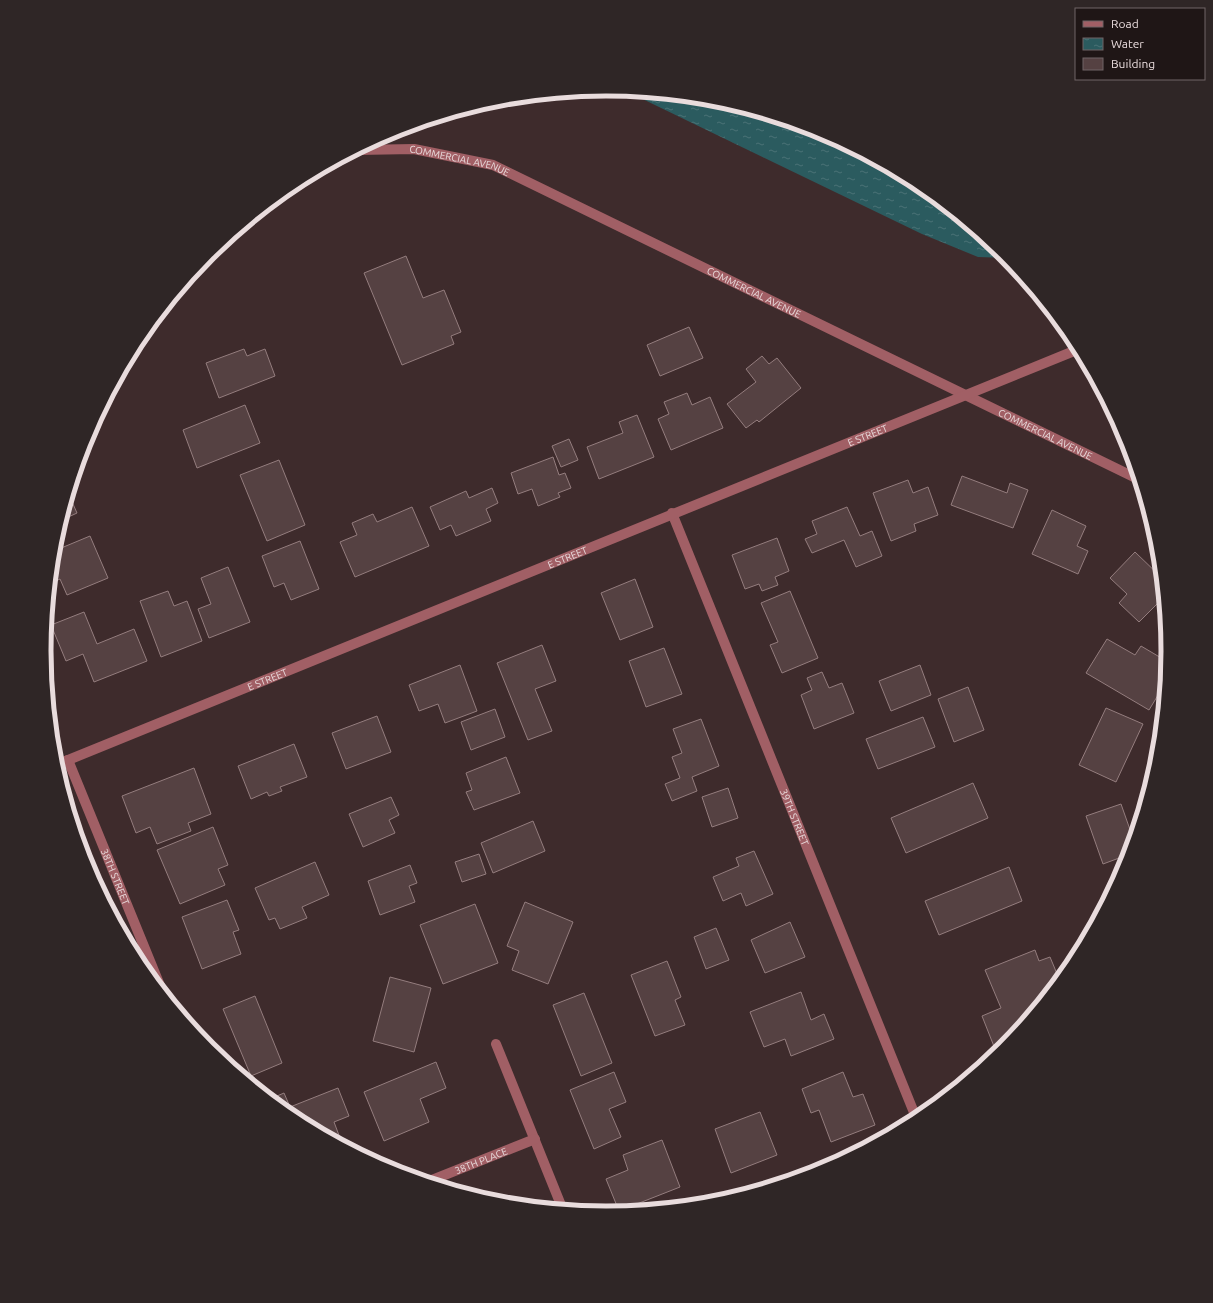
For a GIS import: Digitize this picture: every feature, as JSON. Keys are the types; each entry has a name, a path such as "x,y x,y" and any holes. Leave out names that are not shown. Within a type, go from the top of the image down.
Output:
{"street":[{"name":"COMMERCIAL AVENUE","path":"368,150 414,149 493,165 1134,477"},
{"name":"E STREET","path":"63,762 1073,351"},
{"name":"39TH STREET","path":"672,513 914,1113"},
{"name":"38TH STREET","path":"68,760 154,972"},
{"path":"496,1044 561,1205"},
{"name":"38TH PLACE","path":"433,1180 535,1139"}],"water":[{"path":"638,97 679,101 715,107 785,125 819,138 884,170 915,190 945,211 973,234 998,258 978,257 922,234"}],"building":[{"path":"406,256 423,298 444,290 461,332 451,336 454,344 402,365 364,273"},
{"path":"689,327 703,358 660,376 647,345"},
{"path":"244,349 247,356 265,349 275,376 219,398 206,363"},
{"path":"762,356 769,364 777,358 801,388 759,422 757,420 746,428 727,404 756,382 746,369"},
{"path":"687,393 692,405 710,397 723,428 671,450 658,419 669,414 664,402"},
{"path":"245,405 260,443 197,468 183,430"},
{"path":"637,415 654,457 599,479 587,447 623,433 619,422"},
{"path":"569,439 578,460 561,467 552,446"},
{"path":"553,457 559,475 565,473 571,488 558,493 560,497 538,506 532,489 518,494 511,473"},
{"path":"279,460 305,525 267,541 240,475"},
{"path":"962,476 1007,493 1010,483 1028,490 1013,528 951,505"},
{"path":"908,480 913,493 928,487 938,515 914,524 916,531 891,541 873,493"},
{"path":"492,488 498,503 486,509 491,521 456,536 451,525 440,530 430,507 466,491 469,498"},
{"path":"72,501 77,513 68,517"},
{"path":"412,507 429,546 355,577 340,542 357,535 352,523 373,514 377,522"},
{"path":"847,507 860,536 872,531 882,556 856,567 844,540 812,553 805,539 817,534 812,521"},
{"path":"1052,510 1086,526 1077,546 1088,551 1078,574 1032,554"},
{"path":"90,536 108,578 67,595 60,579 56,581 61,548"},
{"path":"777,538 789,571 775,577 778,585 762,591 759,584 745,589 732,555"},
{"path":"300,541 319,589 291,600 284,583 274,587 262,556"},
{"path":"1135,552 1156,572 1160,602 1139,622 1119,603 1127,594 1110,578"},
{"path":"228,567 250,622 209,638 198,609 211,604 201,578"},
{"path":"635,579 653,627 620,640 601,593"},
{"path":"168,591 174,606 187,601 202,641 161,657 140,601"},
{"path":"790,591 818,658 782,673 770,645 778,642 761,603"},
{"path":"84,612 97,644 134,629 147,661 94,682 83,654 66,661 52,625"},
{"path":"1107,639 1135,655 1141,646 1162,658 1161,691 1149,710 1086,673"},
{"path":"542,645 556,681 535,689 552,731 528,740 497,663"},
{"path":"664,648 682,694 646,707 629,661"},
{"path":"460,665 477,711 445,723 438,704 419,711 409,685"},
{"path":"920,665 931,695 891,711 879,681"},
{"path":"822,672 829,688 842,683 854,713 814,729 801,695 812,690 807,678"},
{"path":"968,687 984,730 954,742 938,699"},
{"path":"1106,708 1143,724 1116,782 1079,765"},
{"path":"495,709 505,737 471,750 461,722"},
{"path":"377,716 391,752 346,769 332,733"},
{"path":"923,717 935,747 878,769 866,739"},
{"path":"701,719 719,766 692,777 697,791 672,801 665,784 680,778 672,757 682,753 673,729"},
{"path":"294,744 307,777 280,787 282,791 269,796 267,792 251,799 238,766"},
{"path":"506,757 520,793 474,810 466,792 472,790 466,773"},
{"path":"194,768 211,814 188,823 191,831 157,844 150,827 136,833 122,796"},
{"path":"973,783 988,818 906,853 891,818"},
{"path":"728,788 738,818 712,827 702,797"},
{"path":"391,797 399,815 389,820 395,833 363,847 349,814"},
{"path":"1121,804 1132,834 1123,857 1103,864 1086,816"},
{"path":"533,821 545,851 493,873 481,843"},
{"path":"213,827 228,865 218,869 225,885 180,904 157,850"},
{"path":"754,851 773,894 746,906 741,893 723,901 713,877 739,866 736,858"},
{"path":"479,854 486,874 462,882 455,862"},
{"path":"315,862 329,895 302,907 307,918 280,929 275,918 269,920 255,888"},
{"path":"410,865 417,883 409,886 415,902 380,915 368,881"},
{"path":"1009,867 1022,901 939,935 925,901"},
{"path":"227,900 239,930 233,932 241,954 202,969 182,917"},
{"path":"525,902 573,922 548,984 512,970 519,951 507,946"},
{"path":"475,904 498,963 443,984 420,925"},
{"path":"790,922 805,957 765,973 751,940"},
{"path":"716,928 729,960 706,969 694,937"},
{"path":"1035,950 1039,961 1050,957 1058,975 1024,1018 995,1048 982,1016 1001,1008 985,970"},
{"path":"667,961 681,997 675,1000 685,1025 655,1036 631,975"},
{"path":"390,977 431,988 414,1052 373,1041"},
{"path":"801,992 811,1020 824,1014 834,1039 791,1056 785,1039 764,1047 750,1012"},
{"path":"584,993 612,1063 581,1076 553,1005"},
{"path":"255,996 282,1063 251,1076 223,1009"},
{"path":"436,1062 446,1088 420,1099 429,1122 384,1141 364,1092"},
{"path":"614,1072 626,1102 609,1109 621,1137 594,1149 570,1090"},
{"path":"843,1072 853,1097 863,1094 875,1125 831,1142 819,1110 811,1113 802,1089"},
{"path":"338,1088 349,1116 334,1122 339,1138 298,1113 275,1097 284,1093 290,1107"},
{"path":"760,1112 777,1155 731,1173 715,1129"},
{"path":"662,1140 680,1187 631,1206 617,1207 606,1179 628,1170 623,1155"}]}
